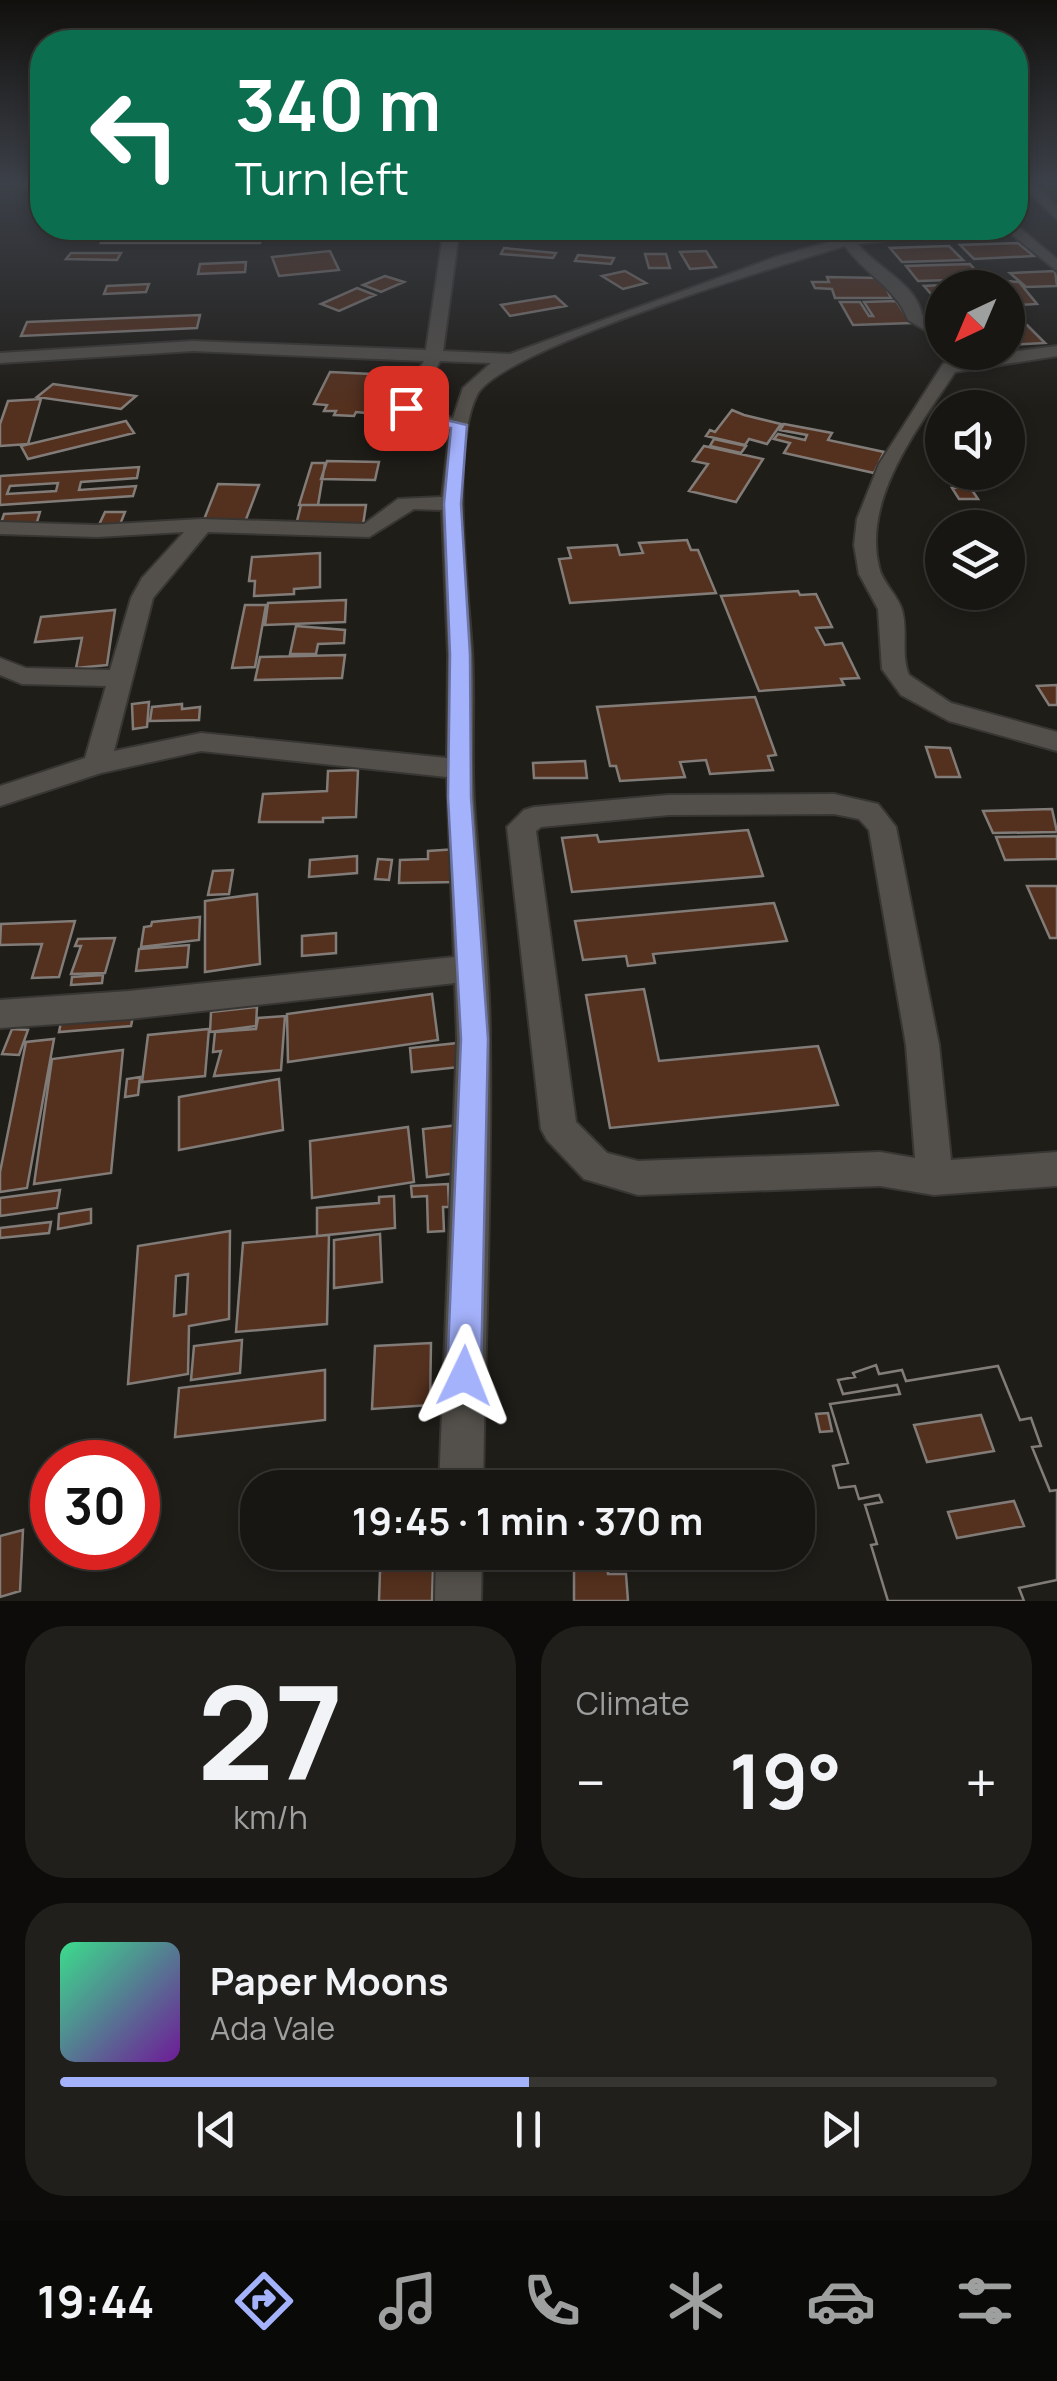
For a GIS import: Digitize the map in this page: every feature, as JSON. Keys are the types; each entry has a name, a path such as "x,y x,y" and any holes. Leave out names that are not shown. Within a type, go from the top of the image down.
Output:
{"street":[{"path":"447,258 434,357 406,408 407,414 460,425"},
{"path":"462,1470 474,1039 459,769 460,655 452,504 460,425 469,392 492,370 514,359 602,323 796,258"},
{"path":"864,258 863,261 885,275 913,308 914,316 925,323"},
{"path":"0,358 194,346 514,359"},
{"path":"1025,353 1057,351"},
{"path":"948,370 897,448 872,506 864,547 868,571 890,609 892,670 903,683 954,715 1057,742"},
{"path":"0,528 97,531 202,525 368,532 393,506 408,502 452,504"},
{"path":"96,764 142,598 150,583 202,525"},
{"path":"0,666 22,676 122,678"},
{"path":"0,796 96,764 201,742 459,769"},
{"path":"934,1178 933,1126 916,991 882,828 868,811 834,804 669,805 534,817 526,821 521,827 558,1129 596,1167 638,1178 880,1168 934,1178 1057,1169"},
{"path":"0,1014 129,1005 470,968"},
{"path":"458,1601 459,1570"}],"building":[{"path":"67,258 118,258 117,260"},
{"path":"272,258 333,258 339,270 279,276"},
{"path":"577,258 614,258 611,264 575,261"},
{"path":"646,258 667,258 670,268 649,268"},
{"path":"683,258 710,258 716,267 690,269"},
{"path":"898,258 963,260 902,262"},
{"path":"246,262 245,272 198,274 200,264"},
{"path":"970,264 975,270 925,270 925,281 918,281 906,266"},
{"path":"625,271 646,283 623,289 602,276"},
{"path":"1055,271 1057,286 1026,287 1025,272"},
{"path":"385,276 404,282 381,292 363,285"},
{"path":"827,277 881,278 891,298 835,298 832,289 815,288 812,282 829,282"},
{"path":"149,284 146,292 104,294 107,286"},
{"path":"357,288 375,295 339,311 321,304"},
{"path":"1025,289 1037,304 1025,305"},
{"path":"555,296 566,306 510,316 501,305"},
{"path":"896,301 911,323 853,325 840,302 860,302 873,316 864,302"},
{"path":"200,315 197,328 21,336 27,322"},
{"path":"1027,325 1045,343 1025,344"},
{"path":"330,372 392,375 379,406 369,406 366,413 356,412 354,416 334,415 336,411 324,411 327,405 314,404"},
{"path":"53,384 136,396 121,409 37,397"},
{"path":"41,399 28,444 0,446 0,424 8,401"},
{"path":"732,410 781,424 767,444 749,439 745,445 706,436 710,430 715,432"},
{"path":"126,421 134,433 28,459 21,446"},
{"path":"784,424 832,433 828,440 884,452 874,473 784,453 790,443 774,439 778,434 805,440 807,435 780,430"},
{"path":"714,439 746,446 741,453 710,446"},
{"path":"704,446 763,459 736,502 689,491 708,464 693,461"},
{"path":"327,461 379,462 375,480 321,479"},
{"path":"312,463 325,463 318,505 299,505"},
{"path":"139,467 137,478 81,482 79,490 136,486 133,496 0,505 0,476","holes":["58,483 56,491 7,494 10,486"]},
{"path":"218,484 259,485 245,522 203,522"},
{"path":"953,490 972,490 978,499 959,499"},
{"path":"301,505 366,505 363,525 296,525"},
{"path":"40,512 37,522 1,523 4,514"},
{"path":"105,512 125,512 119,527 98,527"},
{"path":"687,540 691,550 698,550 716,593 570,603 559,559 571,558 568,548 617,545 620,555 643,553 639,543"},
{"path":"320,553 320,587 294,589 294,594 254,596 255,581 249,581 252,557"},
{"path":"798,591 800,595 816,594 832,627 816,628 825,645 842,643 859,678 841,679 844,685 759,691 721,596"},
{"path":"346,600 345,622 265,625 268,603"},
{"path":"245,605 266,605 255,667 232,668"},
{"path":"115,610 107,665 76,668 82,638 35,642 41,617"},
{"path":"296,626 345,630 344,643 318,644 316,654 290,654"},
{"path":"345,655 342,678 255,680 260,657"},
{"path":"1057,685 1057,705 1049,705 1037,686"},
{"path":"755,697 776,755 768,756 773,770 710,774 706,760 680,762 685,777 620,781 616,766 610,766 597,707"},
{"path":"149,702 147,727 133,729 132,704"},
{"path":"182,704 182,709 200,707 199,720 150,721 152,707"},
{"path":"926,747 950,748 960,777 936,777"},
{"path":"585,761 587,778 534,778 533,763"},
{"path":"358,770 356,817 323,818 323,822 259,822 263,794 327,791 328,771"},
{"path":"1052,809 1057,832 993,833 983,811"},
{"path":"748,830 763,876 572,892 562,838 597,835 599,842"},
{"path":"1057,836 1057,859 1005,860 996,837"},
{"path":"457,849 457,882 399,883 400,860 428,859 428,851"},
{"path":"357,856 357,873 309,877 310,860"},
{"path":"378,859 392,860 389,880 375,879"},
{"path":"233,870 229,894 208,895 213,871"},
{"path":"1027,886 1057,886 1057,938 1050,938"},
{"path":"257,894 260,964 205,972 205,901"},
{"path":"774,903 787,941 653,954 655,963 628,966 626,956 583,960 575,921"},
{"path":"200,917 199,940 141,947 144,927 152,922"},
{"path":"75,921 59,977 32,978 42,944 0,945 1,924"},
{"path":"336,933 336,953 302,956 302,936"},
{"path":"115,938 105,973 71,974 81,946 75,946 78,939"},
{"path":"189,945 187,967 136,971 139,949"},
{"path":"103,975 102,983 71,985 72,977"},
{"path":"644,989 659,1061 818,1046 838,1105 610,1128 586,995"},
{"path":"432,994 438,1040 288,1062 287,1014"},
{"path":"257,1007 256,1026 210,1032 211,1012"},
{"path":"133,1016 131,1026 59,1032 61,1022"},
{"path":"285,1016 281,1070 214,1076 221,1051 213,1052 215,1032 256,1029 258,1018"},
{"path":"12,1029 28,1030 19,1055 2,1054"},
{"path":"209,1029 205,1076 142,1082 148,1035"},
{"path":"54,1039 27,1188 0,1192 0,1172 26,1042"},
{"path":"458,1043 460,1067 412,1072 410,1048"},
{"path":"123,1050 111,1173 34,1184 52,1059"},
{"path":"140,1077 138,1095 125,1097 127,1079"},
{"path":"279,1079 283,1130 179,1150 179,1097"},
{"path":"459,1125 464,1172 427,1177 423,1129"},
{"path":"408,1127 414,1182 312,1198 310,1141"},
{"path":"448,1184 449,1207 443,1207 444,1231 428,1232 427,1196 412,1197 411,1186"},
{"path":"60,1190 57,1208 0,1216 0,1198"},
{"path":"394,1196 395,1228 317,1236 317,1208 379,1203 379,1197"},
{"path":"91,1209 91,1223 58,1229 59,1214"},
{"path":"51,1222 49,1233 0,1238 0,1228"},
{"path":"230,1231 229,1319 189,1326 188,1374 128,1384 138,1246","holes":["188,1274 186,1314 174,1316 176,1276"]},
{"path":"380,1234 382,1282 334,1288 334,1240"},
{"path":"329,1235 327,1324 236,1332 243,1243"},
{"path":"242,1340 240,1373 191,1380 194,1346"},
{"path":"431,1343 430,1405 372,1409 375,1346"},
{"path":"876,1365 879,1374 902,1370 906,1381 998,1366 1020,1420 1031,1418 1041,1446 1032,1447 1050,1491 1057,1490 1057,1580 1019,1588 1024,1601 888,1601 871,1545 877,1544 865,1505 882,1502 879,1495 859,1499 855,1486 839,1488 833,1466 848,1463 830,1404 900,1394 897,1385 843,1394 838,1380 855,1377 853,1373","holes":["981,1415 994,1451 927,1462 914,1425","1014,1501 1024,1526 957,1538 948,1512"]},
{"path":"876,1365 879,1374 902,1370 906,1381 998,1366 1020,1420 1031,1418 1041,1446 1032,1447 1050,1491 1057,1490 1057,1580 1019,1588 1024,1601 888,1601 871,1545 877,1544 865,1505 882,1502 879,1495 859,1499 855,1486 839,1488 833,1466 848,1463 830,1404 900,1394 897,1385 843,1394 838,1380 855,1377 853,1373"},
{"path":"325,1370 325,1420 175,1437 179,1388"},
{"path":"828,1413 832,1431 820,1432 816,1414"},
{"path":"23,1530 20,1591 0,1597 0,1536"},
{"path":"433,1570 432,1601 379,1601 380,1571"},
{"path":"574,1570 626,1574 628,1601 574,1601"}],"route":[{"path":"406,408 411,417 460,425 452,504 460,655 460,797 474,1039 464,1376"}]}
